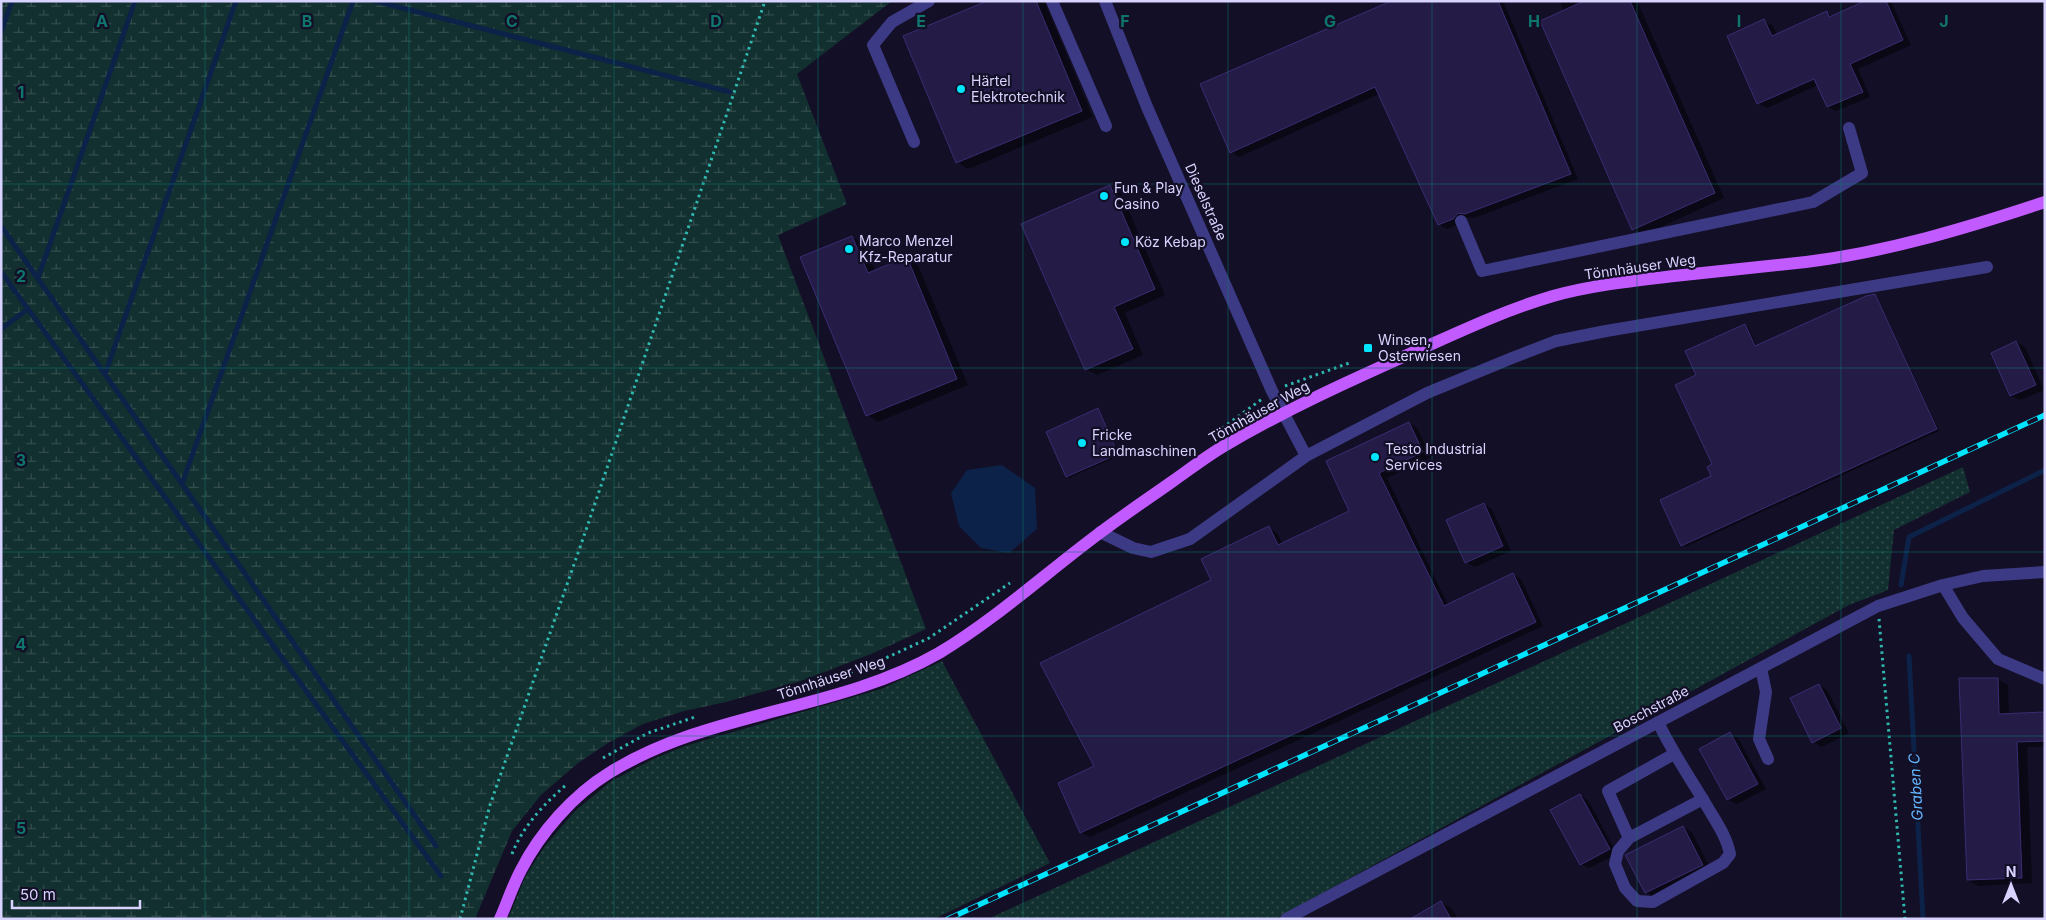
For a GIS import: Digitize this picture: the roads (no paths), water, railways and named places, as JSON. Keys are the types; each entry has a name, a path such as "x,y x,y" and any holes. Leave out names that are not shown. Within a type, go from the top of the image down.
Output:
{"main road":[{"name":"Tönnhäuser Weg","path":"500,919 521,870 541,838 571,804 606,775 646,752 681,739 716,727 812,702 877,681 938,653 1015,600 1100,532 1220,448 1283,413 1472,326 1553,296 1616,282 1811,261 1894,246 1986,222 2045,202"}],"street":[{"path":"914,142 873,45 892,22 929,1"},
{"path":"1052,1 1106,126"},
{"name":"Dieselstraße","path":"1105,1 1147,107 1272,391 1306,456"},
{"path":"1462,221 1482,271 1813,202 1862,173 1849,128"},
{"path":"1100,532 1133,548 1151,552 1190,540 1306,456 1426,393 1556,342 1606,331 1987,267"},
{"name":"Boschstraße","path":"1286,919 1878,606 1943,584 1983,576 2045,572"},
{"path":"1943,584 1963,618 1998,660 2045,679"},
{"path":"1761,668 1766,692 1758,740 1768,759"},
{"path":"1658,722 1674,754 1703,799 1728,843 1730,854 1723,863 1653,902 1637,901 1625,888 1615,864 1618,851 1629,838 1703,799"},
{"path":"1629,838 1608,791 1674,754"}],"water":[{"path":"1002,465 1035,488 1037,529 1009,553 981,548 959,526 951,493 967,470"}],"waterway":[{"path":"1,32 12,1"},
{"path":"38,278 135,1"},
{"path":"105,374 236,1"},
{"path":"182,484 353,1"},
{"path":"375,1 730,92"},
{"path":"1,226 436,846"},
{"path":"1,272 441,876"},
{"path":"1,329 28,309"},
{"name":"Graben C","path":"1901,585 1909,537 2045,470"},
{"name":"Graben C","path":"1909,656 1923,919"}],"railway":[{"path":"948,919 2045,415"}],"place":[{"name":"Härtel Elektrotechnik","path":"961,89"},
{"name":"Fun & Play Casino","path":"1104,196"},
{"name":"Köz Kebap","path":"1125,242"},
{"name":"Marco Menzel Kfz-Reparatur","path":"849,249"},
{"name":"Winsen, Osterwiesen","path":"1368,348"},
{"name":"Fricke Landmaschinen","path":"1082,443"},
{"name":"Testo Industrial Services","path":"1375,457"}]}
